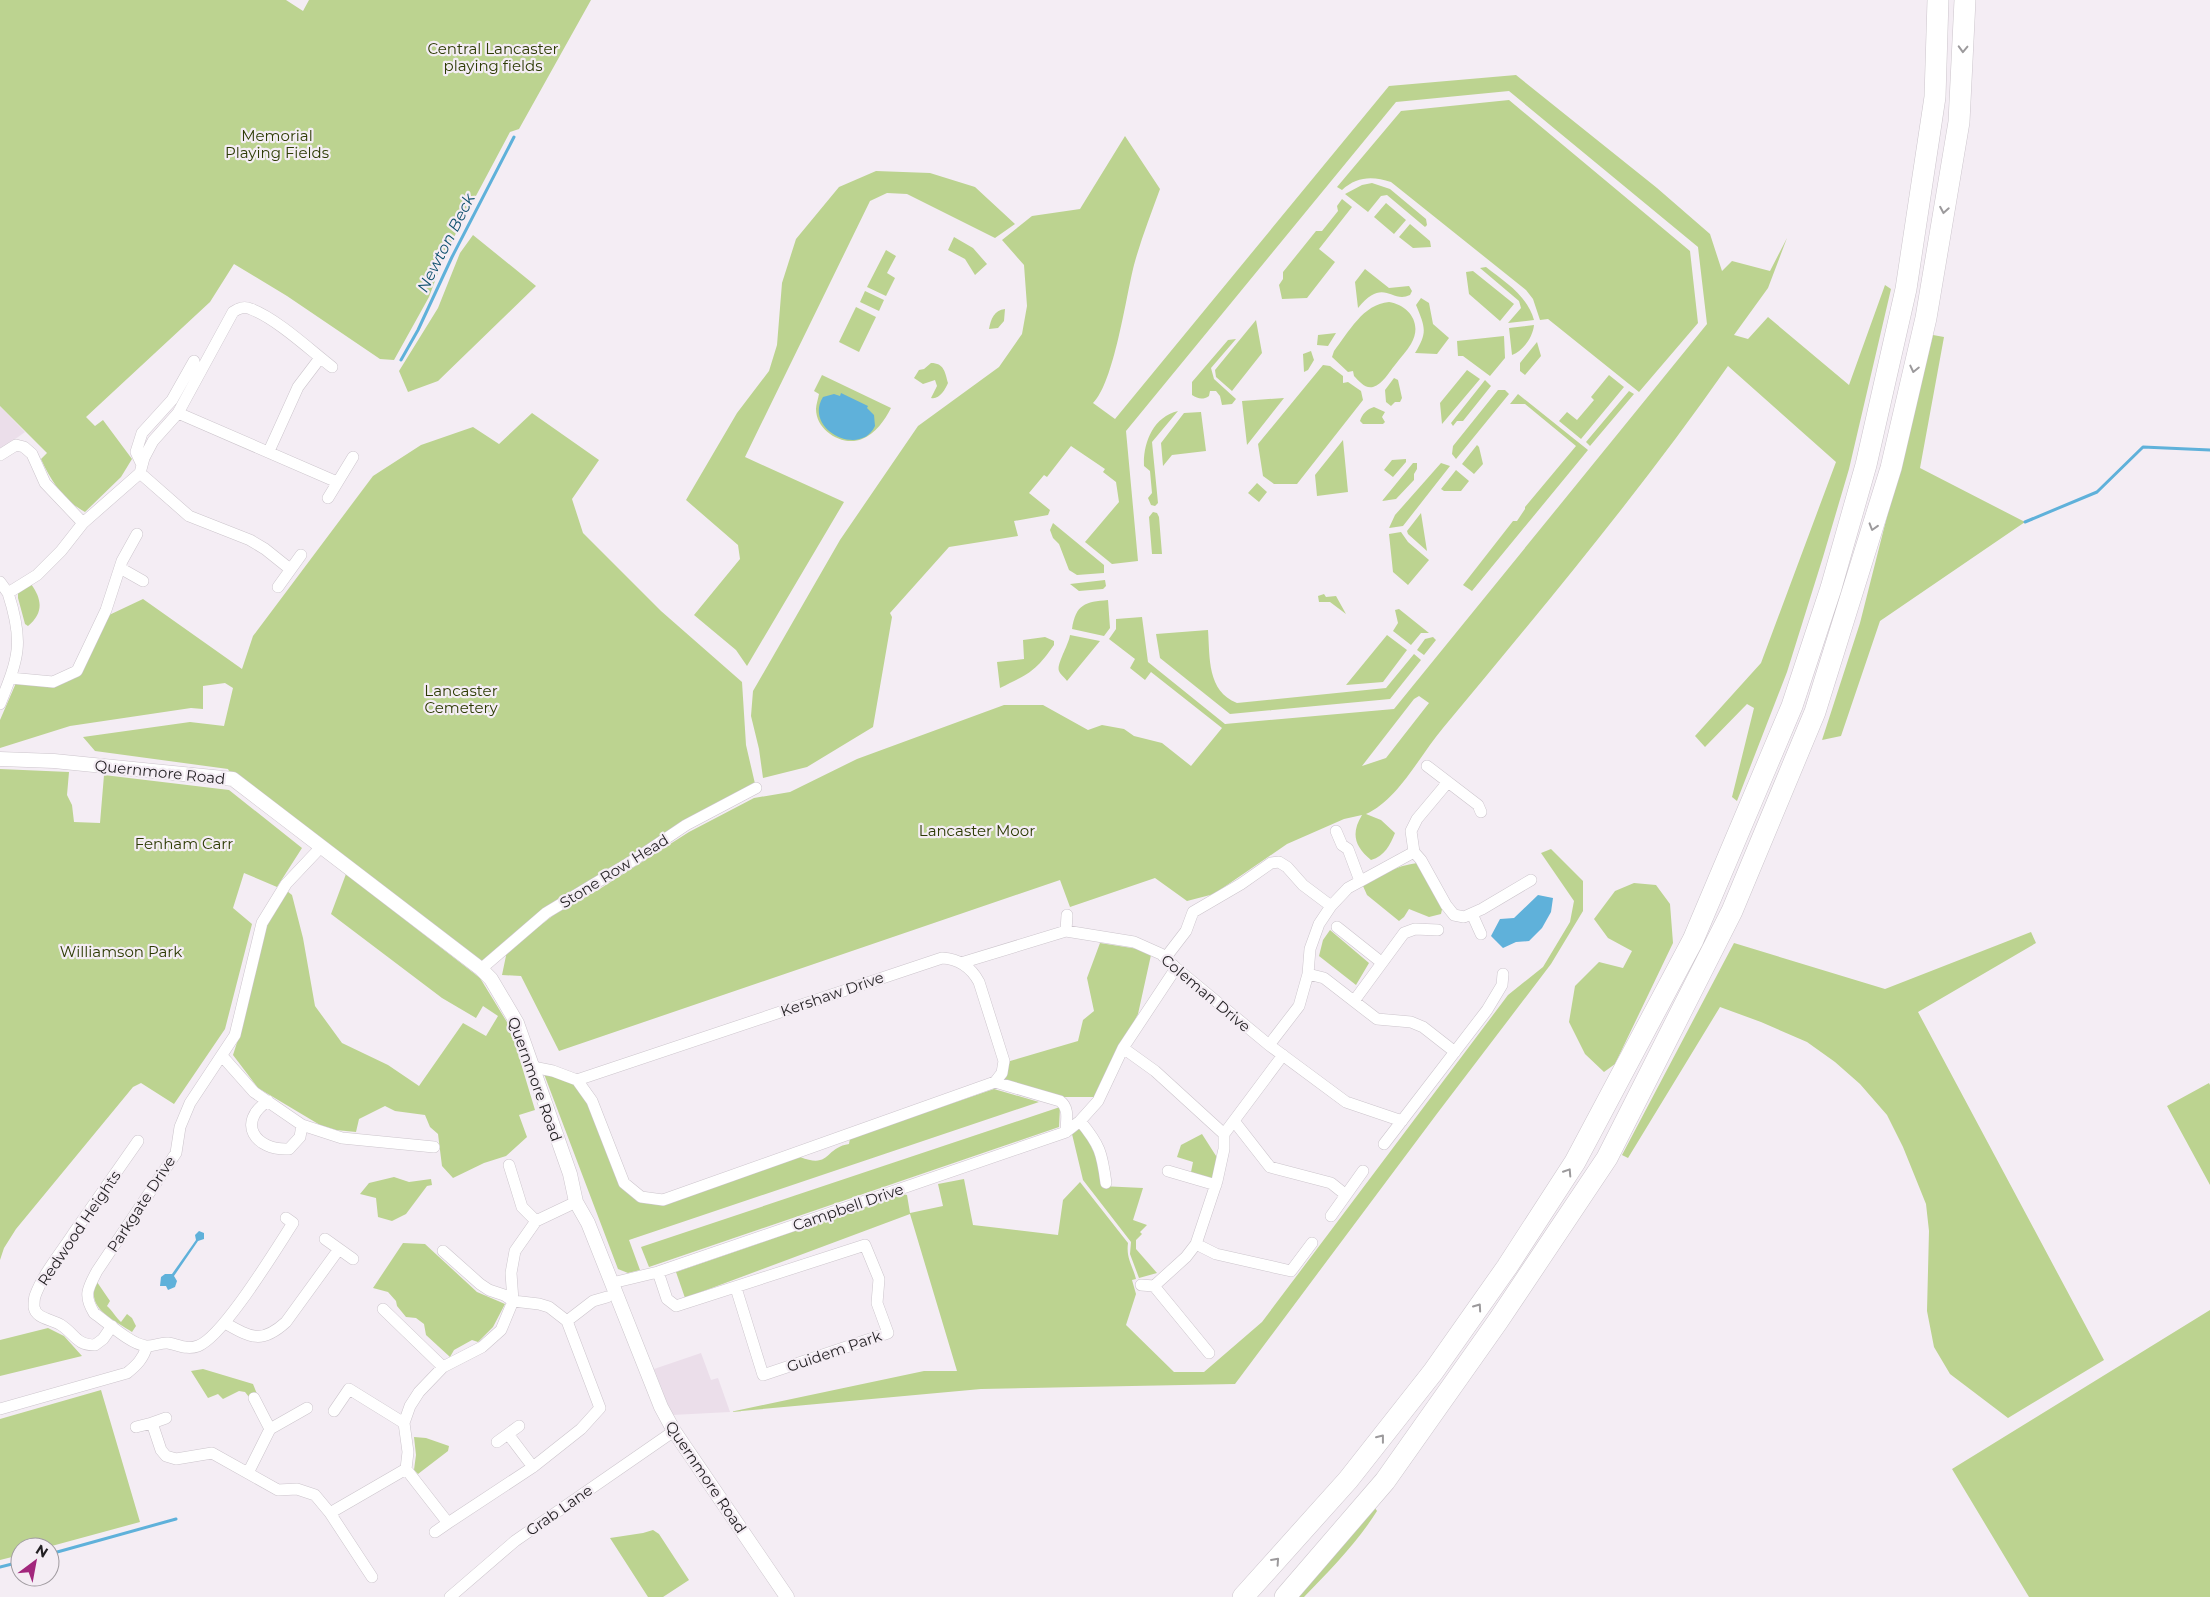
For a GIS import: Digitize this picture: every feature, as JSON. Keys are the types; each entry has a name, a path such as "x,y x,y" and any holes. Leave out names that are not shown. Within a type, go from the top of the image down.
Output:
{"highway":[{"path":"1243,1597 1348,1480 1433,1372 1507,1267 1575,1162 1694,940 1792,706 1830,588 1866,466 1908,279 1935,97 1938,0"},
{"path":"1285,1597 1386,1481 1498,1321 1607,1158 1736,903 1815,712 1891,468 1926,318 1960,122 1965,0"}],"street":[{"path":"8,593 36,575 61,551 82,523 141,469 153,441 178,413 233,312 240,307 250,308 286,330 332,367"},
{"path":"269,451 298,387 320,358"},
{"path":"194,361 172,400 142,433 136,452 141,469 189,516 250,540 290,569"},
{"path":"178,413 337,482"},
{"path":"0,455 16,445 24,447 32,454 45,483 82,523"},
{"path":"328,498 353,457"},
{"path":"10,678 53,682 77,671 106,610 120,568 137,534"},
{"path":"278,587 301,555"},
{"path":"120,568 143,581"},
{"path":"0,582 8,593 13,609 18,641 18,658 0,704"},
{"name":"Quernmore Road","path":"0,759 54,761 233,779 481,969 491,979 517,1023 570,1174 576,1202 588,1223 659,1402 674,1431 787,1597"},
{"path":"1428,766 1478,805 1481,812"},
{"path":"1448,782 1417,819 1411,831 1414,852 1421,860 1446,905 1454,915 1464,917 1472,914 1531,880"},
{"name":"Stone Row Head","path":"481,969 546,913 634,860 686,825 756,788"},
{"path":"1336,831 1342,845 1348,849 1360,881"},
{"name":"Parkgate Drive","path":"147,1346 136,1342 94,1313 88,1299 88,1290 97,1271 176,1153 180,1128 190,1103 235,1035 262,923 286,884 320,847"},
{"path":"1269,1046 1299,1006 1308,974 1310,949 1319,924 1331,906 1348,888 1414,852"},
{"path":"1166,957 1186,931 1193,912 1271,862 1279,862 1287,867 1303,885 1331,906"},
{"path":"1472,914 1481,934"},
{"path":"1066,931 1067,915"},
{"path":"1337,927 1381,962"},
{"path":"1354,1001 1381,962 1408,930 1438,930"},
{"name":"Coleman Drive","path":"961,963 1066,931 1134,942 1166,957 1176,968 1269,1046 1346,1102 1402,1120"},
{"name":"Kershaw Drive","path":"577,1080 942,958 952,958 961,963"},
{"path":"533,1067 553,1071 577,1080 592,1101 624,1183 641,1197 664,1200 995,1082 1002,1073 1004,1061 1001,1050 979,982 972,970 961,963"},
{"name":"Campbell Drive","path":"612,1283 658,1272 1066,1132 1080,1121 1098,1101 1122,1048 1176,968"},
{"path":"1308,974 1324,978 1377,1019 1411,1022 1424,1027 1455,1052"},
{"path":"1384,1144 1455,1052 1502,986 1503,974"},
{"path":"1122,1048 1155,1071 1224,1134"},
{"path":"1154,1286 1186,1257 1196,1244 1216,1185 1224,1149 1224,1134 1283,1055"},
{"path":"222,1056 254,1092 302,1125 342,1138 434,1148"},
{"path":"995,1082 1065,1104 1067,1111 1066,1132"},
{"path":"268,1101 256,1108 252,1121 253,1132 261,1144 276,1149 289,1148 300,1137 302,1125"},
{"path":"1200,1111 1224,1149"},
{"path":"1080,1121 1095,1139 1102,1154 1106,1183"},
{"path":"1234,1121 1270,1167 1331,1183 1346,1194"},
{"name":"Redwood Heights","path":"112,1326 103,1339 95,1346 85,1345 62,1325 41,1317 34,1309 34,1297 52,1265 138,1141"},
{"path":"509,1165 522,1206 536,1221"},
{"path":"1168,1171 1216,1185"},
{"path":"1331,1216 1364,1171"},
{"path":"448,1523 406,1469 408,1452 404,1423 410,1406 419,1392 443,1367 482,1347 501,1330 513,1301 512,1273 515,1251 536,1221 576,1202"},
{"path":"0,1409 127,1373 137,1365 144,1355 147,1346 166,1343 187,1348 197,1347 207,1342 225,1323 293,1223 286,1218"},
{"path":"325,1239 353,1259"},
{"path":"1196,1244 1216,1254 1291,1271 1312,1243"},
{"name":"Guidem Park","path":"658,1272 667,1299 676,1306 865,1245 879,1279 877,1303 888,1333 763,1375 736,1288"},
{"path":"225,1323 252,1337 265,1336 276,1330 286,1322 339,1249"},
{"path":"435,1532 532,1467 581,1429 600,1408 567,1320 549,1307 513,1301 480,1284 443,1251"},
{"path":"1141,1285 1154,1286 1209,1353"},
{"path":"567,1320 593,1301 607,1297"},
{"path":"383,1309 443,1367"},
{"path":"334,1411 349,1389 404,1423"},
{"path":"254,1398 270,1430"},
{"path":"248,1472 270,1430 307,1408"},
{"path":"136,1427 166,1418"},
{"path":"152,1423 161,1450 166,1456 176,1459 212,1453 278,1490 297,1489 315,1495 330,1513 372,1577"},
{"path":"497,1442 519,1426"},
{"name":"Grab Lane","path":"450,1597 514,1541 674,1431"},
{"path":"508,1434 532,1467"},
{"path":"330,1513 406,1469"}],"shaded area":[{"path":"0,406 25,432 0,450"},
{"path":"701,1353 711,1380 718,1378 730,1412 672,1415 654,1369"}],"green space":[{"path":"0,0 286,0 303,11 309,0 591,0 519,129 510,132 445,254 429,297 394,360 380,359 287,296 234,264 210,302 86,417 95,426 103,420 132,459 121,477 85,512 64,496 49,475 41,459 47,453 0,406"},
{"name":"Lancaster Moor","path":"1516,75 1657,188 1710,234 1722,271 1732,261 1770,271 1787,238 1768,288 1734,335 1748,339 1768,317 1849,385 1885,285 1891,289 1849,469 1823,557 1787,672 1737,801 1732,797 1754,708 1747,704 1705,747 1695,736 1761,663 1836,462 1728,366 1625,505 1434,739 1408,776 1388,798 1366,814 1381,820 1395,833 1389,846 1380,856 1371,860 1365,855 1358,844 1356,828 1362,815 1344,819 1287,844 1214,894 1187,901 1155,878 1070,907 1060,880 559,1051 521,976 502,975 507,951 555,914 598,890 689,832 754,798 790,792 857,759 1004,705 1043,705 1088,730 1102,725 1124,729 1134,736 1162,743 1191,766 1222,728 1151,672 1145,680 1130,668 1135,659 1109,639 1116,629 1116,619 1142,617 1148,662 1225,724 1394,709 1707,324 1698,247 1509,91 1396,102 1126,431 1138,561 1112,564 1085,542 1119,502 1116,482 1103,472 1105,469 1071,446 1047,477 1044,475 1029,493 1050,510 1048,515 1014,521 1018,536 949,547 890,613 892,617 873,727 807,767 763,778 759,749 751,716 753,691 840,540 918,426 999,367 1022,334 1027,306 1024,265 1002,240 1032,216 1080,209 1125,136 1160,189 1134,265 1113,359 1100,393 1093,403 1115,419 1389,86","holes":["1419,696 1429,703 1386,758 1362,766 1414,699"]},
{"path":"1509,100 1690,251 1698,323 1639,392 1548,319 1540,320 1533,299 1526,290 1391,182 1365,178 1353,182 1342,190 1337,187 1401,111"},
{"path":"876,171 930,173 975,187 1015,224 995,238 907,194 887,193 870,201 745,457 844,502 747,666 736,650 694,615 740,559 738,545 686,500 737,413 769,371 777,345 782,283 796,239 839,187"},
{"path":"1372,183 1390,189 1426,219 1427,225 1425,227 1387,195 1381,196 1368,212 1345,194 1362,185"},
{"path":"1342,199 1352,207 1319,249 1335,262 1307,298 1282,299 1279,285 1283,279 1283,272 1316,231 1322,231 1338,211 1337,206"},
{"path":"1386,203 1406,220 1394,234 1374,217"},
{"path":"1410,224 1430,241 1431,247 1413,248 1399,237"},
{"path":"473,235 536,286 438,381 408,392 399,371 438,308 460,253"},
{"path":"954,237 973,248 987,264 975,275 965,259 948,250"},
{"path":"886,250 896,256 887,273 895,278 886,296 867,287"},
{"path":"1486,267 1521,296 1531,311 1534,320 1508,323 1521,308 1519,301 1480,268"},
{"path":"1365,269 1389,288 1409,286 1412,291 1410,295 1403,297 1381,292 1374,294 1358,308 1355,282"},
{"path":"1473,271 1514,304 1500,321 1469,294 1466,272"},
{"path":"865,291 884,300 879,311 860,302"},
{"path":"1421,298 1429,303 1433,324 1449,338 1437,354 1415,353 1422,340 1424,329 1416,305"},
{"path":"1389,302 1408,311 1415,323 1414,337 1408,349 1383,381 1373,387 1367,387 1354,376 1353,371 1348,372 1332,357 1334,351 1364,313 1380,304"},
{"path":"856,307 876,317 859,352 839,342"},
{"path":"1005,309 1004,321 998,328 989,329 998,311"},
{"path":"1256,320 1262,353 1232,391 1216,377 1215,370"},
{"path":"1534,325 1527,343 1512,355 1509,328"},
{"path":"1336,333 1328,346 1317,345 1318,335"},
{"path":"1933,335 1944,337 1920,468 2025,522 1880,621 1841,736 1822,740 1860,623"},
{"path":"1504,336 1505,358 1490,376 1463,356 1458,356 1457,341"},
{"path":"1236,339 1211,368 1214,379 1236,399 1232,404 1222,405 1220,396 1216,391 1210,391 1209,396 1203,398 1192,395 1192,382 1228,340"},
{"path":"1537,342 1541,356 1525,375 1520,371 1520,363"},
{"path":"1311,351 1314,360 1308,370 1304,372 1303,354"},
{"path":"931,363 941,366 948,383 941,394 934,398 931,398 937,386 935,380 923,384 914,378 919,370 924,369"},
{"path":"1323,365 1330,366 1343,376 1343,383 1348,382 1361,391 1363,400 1297,484 1274,484 1263,476 1258,444"},
{"path":"1467,370 1480,379 1442,424 1440,403"},
{"path":"822,375 891,408 883,422 867,437 855,441 839,439 832,435 817,417 816,407 819,394 814,391"},
{"path":"1609,375 1624,387 1581,439 1559,421 1567,412 1577,420 1594,400 1591,397"},
{"path":"1394,378 1398,380 1402,398 1400,402 1395,402 1391,406 1386,402 1385,390"},
{"path":"1485,380 1491,386 1463,421 1457,421 1453,426 1451,423"},
{"path":"1498,390 1505,390 1509,394 1456,459 1452,454 1453,446"},
{"path":"1629,391 1634,394 1590,446 1586,442"},
{"path":"1518,394 1588,450 1472,591 1463,585 1513,521 1517,521 1525,507 1576,446 1525,404 1510,404"},
{"path":"1284,398 1247,445 1242,401"},
{"path":"1374,407 1385,412 1382,417 1385,422 1383,424 1363,424 1360,421 1362,416 1367,410"},
{"path":"1178,411 1152,442 1158,503 1155,506 1151,505 1148,498 1152,493 1150,471 1144,466 1145,449 1151,432 1156,425 1169,414"},
{"path":"1201,412 1206,451 1172,455 1163,466 1161,443 1184,413"},
{"name":"Lancaster Cemetery","path":"532,413 599,460 572,499 583,533 661,611 742,682 746,745 756,788 546,913 481,969 233,779 228,769 95,751 83,737 190,722 224,726 233,688 225,683 203,686 203,709 191,708 70,726 0,748 0,720 16,683 79,675 107,616 143,599 242,669 253,636 373,476 421,445 473,427 499,444"},
{"path":"1343,440 1348,492 1317,496 1315,475"},
{"path":"1477,445 1483,464 1474,474 1462,464"},
{"path":"1406,459 1406,462 1393,477 1384,470 1392,460"},
{"path":"1413,463 1417,463 1414,480 1396,499 1382,501"},
{"path":"1441,463 1450,466 1403,526 1389,528 1395,515"},
{"path":"1456,470 1469,481 1461,491 1444,491 1441,489"},
{"path":"1257,483 1267,492 1259,502 1248,493"},
{"path":"1153,512 1157,513 1159,517 1162,554 1152,554 1149,517"},
{"path":"1421,513 1427,551 1407,531"},
{"path":"1053,523 1104,565 1104,573 1077,575 1069,570 1059,544 1053,538 1050,530"},
{"path":"1401,532 1408,542 1429,560 1408,585 1393,572 1389,534"},
{"path":"1105,580 1106,586 1103,589 1079,591 1070,584"},
{"path":"31,584 40,606 37,616 28,626 25,624 18,593"},
{"path":"1324,594 1326,597 1336,596 1346,614 1330,602 1319,602 1318,596"},
{"path":"1108,600 1110,628 1104,636 1072,629 1079,609 1088,603"},
{"path":"1399,609 1429,633 1421,633 1411,645 1393,631 1398,623 1395,610"},
{"path":"1208,630 1210,662 1215,682 1227,698 1237,703 1386,688 1414,654 1421,660 1390,699 1230,714 1160,658 1156,634"},
{"path":"1070,635 1100,641 1067,681 1059,668"},
{"path":"1387,635 1407,650 1383,682 1346,685"},
{"path":"1045,637 1054,641 1054,645 1042,661 1025,675 1000,688 997,662 1024,659 1023,640"},
{"path":"1433,637 1436,640 1424,655 1417,650 1425,639"},
{"name":"Fenham Carr","path":"0,769 69,772 67,795 72,805 74,822 100,823 104,775 229,790 302,848 277,887 244,873 233,908 252,924 225,1029 174,1104 141,1083 133,1087 16,1229 4,1248 0,1260"},
{"path":"1551,849 1583,881 1583,911 1551,964 1235,1384 981,1389 730,1412 924,1371 957,1371 910,1214 685,1298 676,1272 902,1194 907,1195 910,1213 943,1206 938,1184 964,1179 973,1225 1058,1235 1063,1200 1080,1182 1128,1243 1129,1257 1136,1279 1132,1280 1136,1294 1126,1325 1174,1372 1204,1372 1262,1322 1508,995 1543,967 1570,922 1574,901 1541,853"},
{"path":"1417,863 1444,900 1441,914 1429,917 1409,909 1399,921 1367,895 1363,886 1395,869"},
{"path":"346,874 480,978 510,1027 535,1110 519,1115 527,1137 506,1156 484,1163 453,1178 442,1166 438,1134 430,1127 425,1115 395,1111 385,1106 359,1119 356,1132 336,1130 320,1125 258,1088 233,1055 243,1024 264,927 287,891 292,895 303,938 315,1006 342,1043 388,1065 419,1086 463,1023 486,1036 498,1016 483,1006 476,1018 442,998 331,914"},
{"path":"1634,883 1656,885 1670,904 1673,943 1615,1064 1604,1072 1585,1054 1569,1022 1575,986 1599,962 1623,968 1632,951 1608,938 1594,919 1615,891"},
{"path":"1330,930 1369,963 1356,985 1319,956 1323,940"},
{"path":"2031,932 2036,943 1918,1012 2104,1360 2008,1418 1950,1374 1934,1347 1927,1311 1929,1231 1926,1204 1903,1147 1887,1115 1860,1084 1835,1062 1807,1042 1720,1007 1628,1158 1622,1155 1734,943 1885,989"},
{"path":"1100,943 1138,949 1151,955 1138,1014 1095,1097 1062,1097 1004,1080 1010,1061 1078,1041 1083,1020 1094,1011 1087,978"},
{"path":"544,1074 574,1083 589,1103 620,1185 664,1204 800,1157 817,1161 823,1159 835,1149 849,1144 850,1138 994,1089 1039,1102 629,1240 640,1270 628,1273 618,1269"},
{"path":"2209,1083 2210,1085 2210,1185 2167,1106"},
{"path":"1060,1107 1059,1127 649,1267 641,1247"},
{"path":"1079,1127 1095,1154 1101,1186 1143,1188 1133,1220 1147,1225 1140,1232 1142,1234 1136,1240 1136,1249 1157,1273 1139,1278 1130,1254 1131,1242 1083,1180 1072,1134"},
{"path":"1202,1134 1218,1159 1212,1179 1191,1172 1193,1162 1177,1157 1181,1145"},
{"path":"394,1177 409,1182 431,1179 432,1185 427,1186 406,1214 392,1221 378,1217 376,1198 360,1194 369,1183"},
{"path":"403,1243 425,1244 477,1292 505,1304 493,1327 478,1342 472,1340 454,1350 450,1357 426,1335 424,1324 416,1318 406,1317 388,1292 373,1288"},
{"path":"97,1282 110,1301 107,1306 119,1320 121,1322 127,1314 132,1318 136,1326 132,1332 110,1318 98,1306 94,1299"},
{"path":"2210,1310 2210,1597 2029,1597 1952,1469"},
{"path":"48,1328 64,1336 82,1356 0,1376 0,1340"},
{"path":"203,1369 253,1384 257,1394 249,1397 245,1392 239,1391 223,1399 218,1394 208,1398 191,1371"},
{"path":"101,1390 140,1522 60,1544 60,1537 10,1537 10,1558 0,1560 0,1419"},
{"path":"414,1437 426,1438 449,1446 448,1451 418,1474 414,1470 416,1455"},
{"path":"1375,1508 1377,1511 1369,1523 1343,1556 1304,1597 1296,1597"},
{"path":"653,1530 659,1534 689,1580 663,1597 648,1597 610,1538"}],"water":[{"path":"841,393 868,406 867,408 874,415 875,426 868,435 858,439 847,439 827,429 821,420 819,409 823,397 834,394 840,396"},
{"path":"1538,895 1553,898 1551,912 1542,928 1529,941 1516,942 1503,948 1491,936 1500,919 1514,918"},
{"path":"199,1231 204,1233 204,1239 198,1241 174,1276 177,1281 175,1287 168,1290 166,1286 160,1286 161,1277 165,1274 172,1274 196,1240 195,1235"}],"waterway":[{"name":"Newton Beck","path":"401,360 418,330 452,257 514,137"},
{"path":"2025,522 2097,492 2143,447 2210,450"},
{"path":"60,1551 176,1519"},
{"path":"0,1567 10,1564"}],"park label":[{"name":"Central Lancaster playing fields","path":"493,56"},
{"name":"Memorial Playing Fields","path":"277,144"},
{"name":"Williamson Park","path":"121,951"}]}
